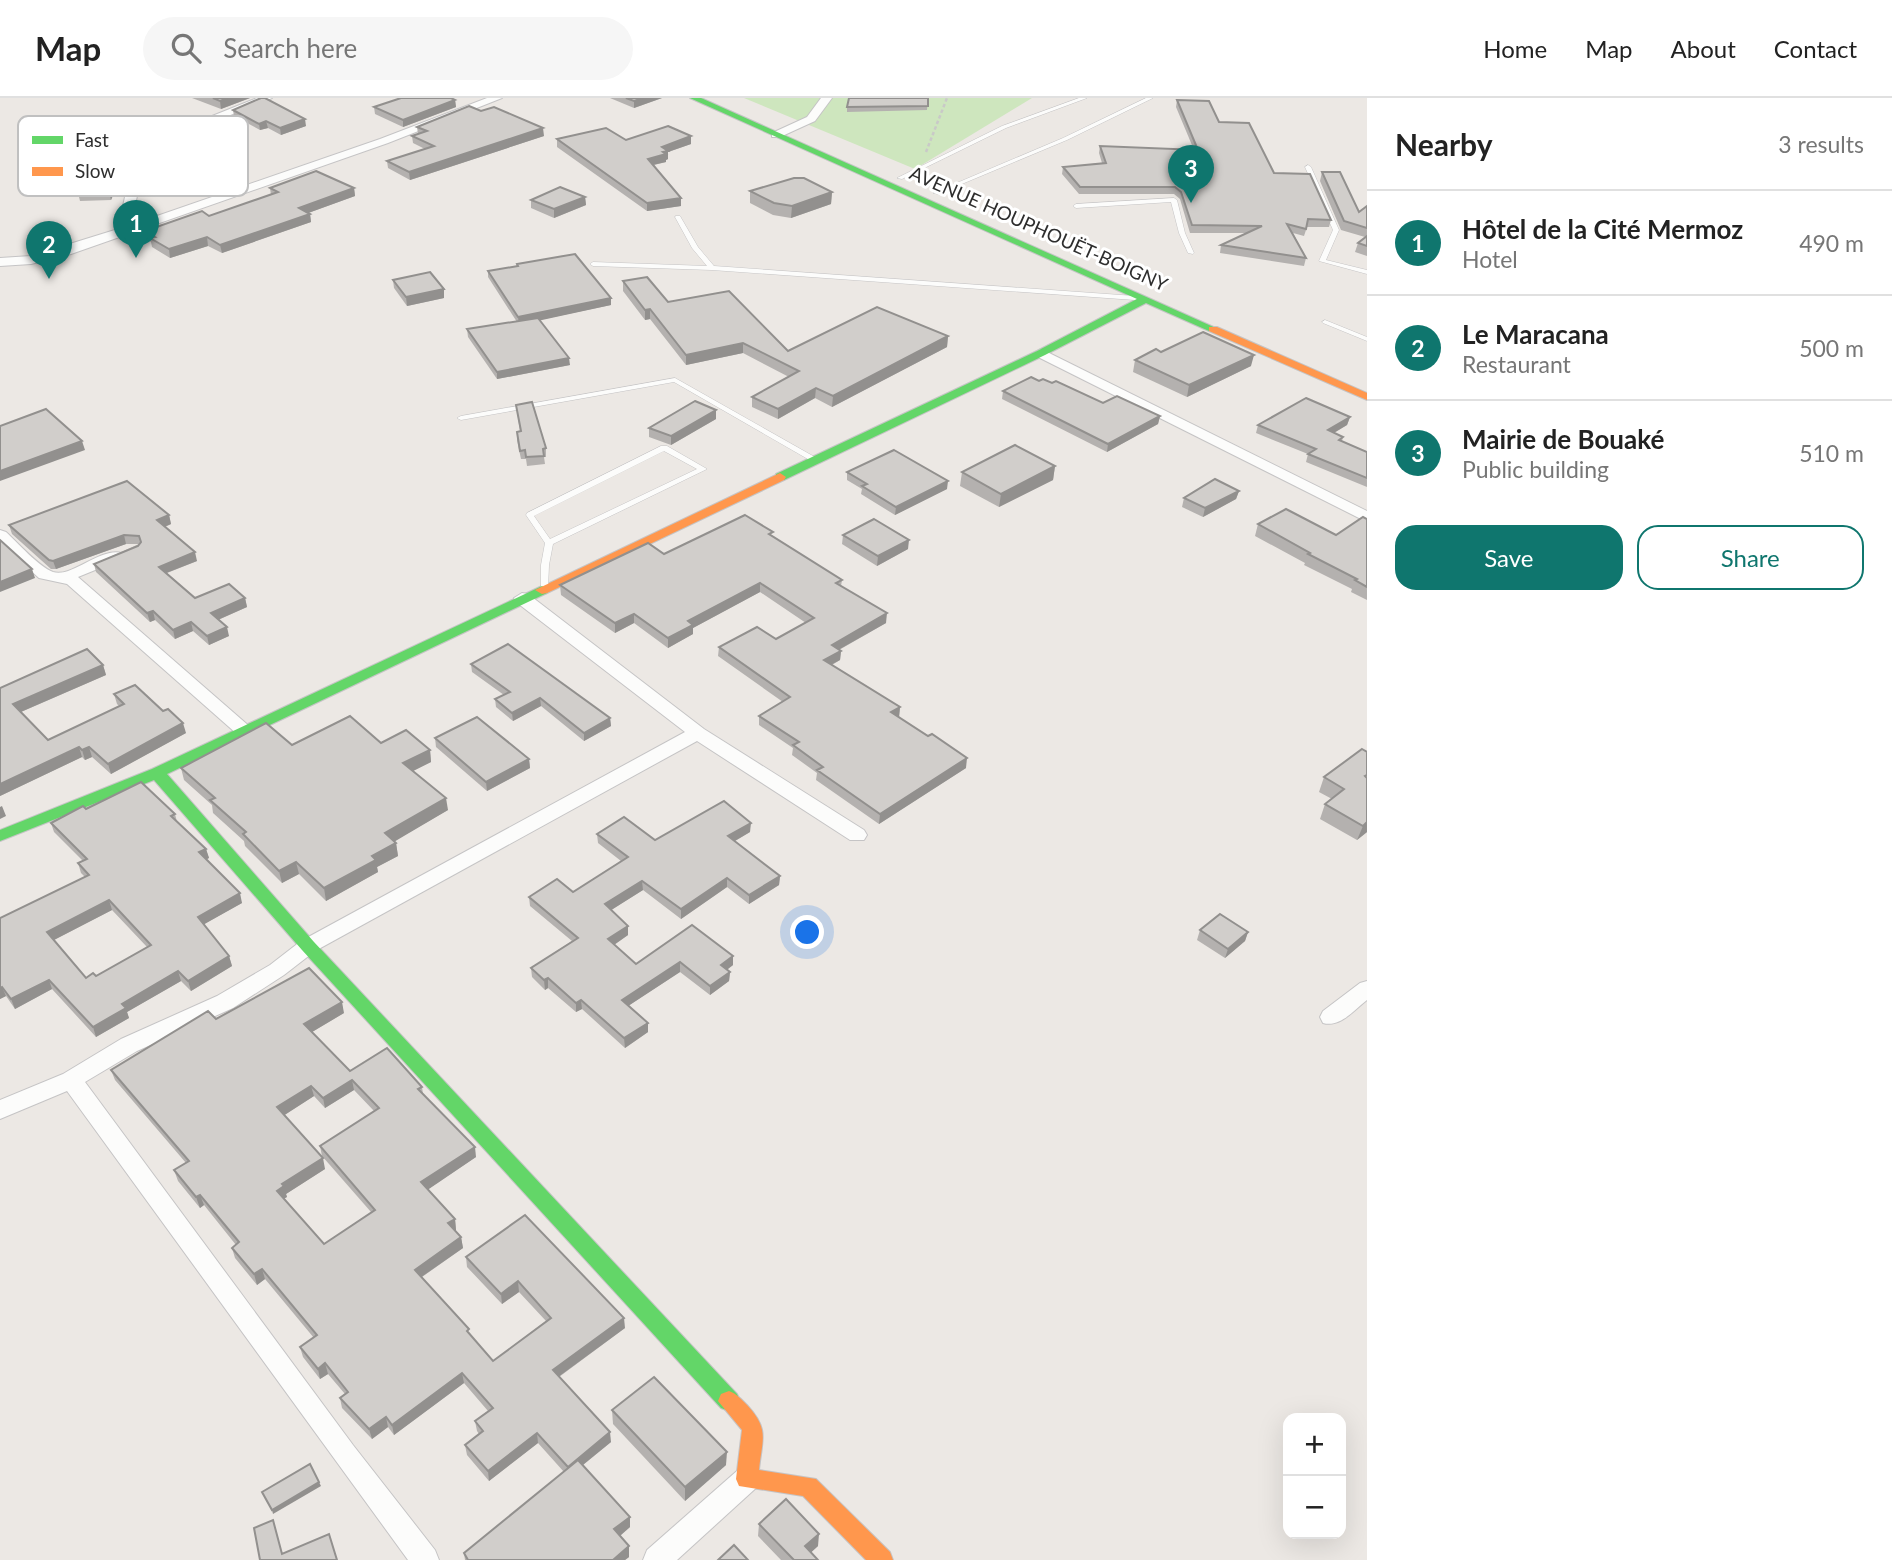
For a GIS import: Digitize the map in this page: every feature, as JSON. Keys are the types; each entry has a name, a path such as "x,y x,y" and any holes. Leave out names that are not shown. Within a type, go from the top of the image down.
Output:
{"main road":[{"name":"AVENUE HOUPHOUËT-BOIGNY","path":"694,98 1367,397"},
{"name":"AVENUE HOUPHOUËT-BOIGNY","path":"724,98 1367,382"},
{"path":"0,836 156,773 1041,353 1146,299"},
{"path":"156,773 308,946 753,1427 747,1479 808,1486 882,1560"}],"street":[{"path":"222,116 267,98"},
{"path":"248,188 497,98"},
{"path":"776,135 811,119 827,98"},
{"path":"124,231 131,196"},
{"path":"0,272 225,196"},
{"path":"0,262 31,260"},
{"path":"1041,353 1367,517"},
{"path":"0,535 45,575 72,580 243,730"},
{"path":"62,578 133,549"},
{"path":"522,598 698,733 857,835"},
{"path":"0,1110 71,1080 129,1045 225,1002 277,970 308,946 698,733"},
{"path":"1331,1017 1367,989"},
{"path":"71,1080 344,1454 425,1560"},
{"path":"657,1560 747,1479"}],"lane":[{"path":"900,178 1004,127 1084,98"},
{"path":"936,193 1065,139 1150,98"},
{"path":"1308,167 1336,230 1322,261 1367,272"},
{"path":"1076,206 1174,200 1182,233 1191,253"},
{"path":"678,217 695,248 712,268"},
{"path":"593,264 712,268 1146,299"},
{"path":"1325,322 1367,339"},
{"path":"461,418 676,380 816,460"},
{"path":"544,588 549,543 530,514 664,448 703,469 549,543"}],"path":[{"path":"900,178 921,163 947,98"}],"green space":[{"path":"744,98 1032,98 915,169"}],"building":[{"path":"265,98 305,119 280,128 266,121 259,124 233,110"},
{"path":"401,98 455,100 403,120 374,107"},
{"path":"849,98 928,98 928,106 847,107"},
{"path":"1177,100 1209,101 1219,122 1249,123 1274,173 1310,174 1331,220 1308,219 1306,229 1287,224 1306,258 1221,245 1262,226 1192,225 1181,192 1175,187 1080,187 1063,167 1106,163 1100,146 1198,150"},
{"path":"469,106 481,111 494,107 543,128 409,172 387,161 434,146 412,136 427,131 417,127"},
{"path":"668,126 691,136 662,147 668,151 663,152 666,154 648,159 681,198 647,203 557,139 606,128 626,140"},
{"path":"316,171 354,188 299,208 310,214 220,245 207,237 169,249 150,238 155,237 145,231 202,211 209,216 278,192 270,188"},
{"path":"1322,172 1340,172 1359,212 1367,206 1367,228 1344,221"},
{"path":"794,178 804,178 832,192 792,206 774,203 750,191"},
{"path":"560,187 585,197 554,209 531,200"},
{"path":"1367,236 1367,246 1358,243"},
{"path":"575,254 611,298 518,317 488,271 518,266 517,264"},
{"path":"430,272 444,289 406,297 393,280"},
{"path":"647,277 668,302 729,291 788,351 877,307 948,336 833,396 816,388 778,409 752,397 799,371 743,343 686,355 650,309 645,310 623,281"},
{"path":"538,318 569,358 497,372 467,329"},
{"path":"1203,332 1254,355 1189,385 1135,360 1156,349 1161,352"},
{"path":"1031,377 1039,381 1056,381 1103,403 1117,396 1160,416 1108,444 1003,391"},
{"path":"1306,398 1350,417 1328,430 1343,437 1339,440 1367,452 1367,478 1308,454 1316,449 1258,425"},
{"path":"695,401 716,410 671,436 649,428"},
{"path":"532,402 546,448 543,449 544,456 526,457 525,450 520,451 517,432 521,431 516,405"},
{"path":"46,409 82,441 0,471 0,426"},
{"path":"1015,445 1055,466 1001,494 962,472"},
{"path":"894,450 948,481 896,507 862,486 867,484 847,472"},
{"path":"1215,479 1239,491 1205,508 1184,498"},
{"path":"127,481 169,515 157,520 195,552 159,567 195,598 229,584 245,598 211,613 227,627 207,636 191,622 173,630 153,611 147,613 94,564 138,546 141,542 139,536 124,535 53,561 9,525"},
{"path":"1286,509 1336,535 1363,517 1367,519 1367,587 1258,524"},
{"path":"745,515 773,532 769,534 842,580 836,583 887,613 832,645 841,651 824,660 900,707 891,712 928,736 932,734 967,758 880,814 817,770 823,767 793,745 799,742 759,716 790,697 719,647 757,627 776,639 814,618 760,583 688,621 693,625 668,638 634,614 615,623 560,585 648,543 664,554"},
{"path":"874,519 909,540 878,556 843,535"},
{"path":"0,540 32,569 0,582"},
{"path":"508,644 610,718 584,733 540,698 512,713 495,699 510,692 471,664"},
{"path":"87,649 103,665 13,704 48,740 124,704 114,694 135,685 163,711 168,709 183,723 108,764 89,747 82,750 79,747 0,784 0,688"},
{"path":"350,716 381,743 406,730 430,750 403,763 446,798 385,833 396,843 372,856 376,860 324,888 296,862 279,871 243,834 246,832 210,800 215,798 181,768 266,723 292,745"},
{"path":"477,717 529,759 486,782 435,738"},
{"path":"1362,749 1367,752 1367,822 1363,826 1325,804 1344,789 1324,777"},
{"path":"141,782 175,814 171,816 206,849 199,852 240,893 198,917 229,956 188,981 178,971 122,1004 126,1008 93,1027 49,980 11,999 2,987 0,988 0,918 89,875 78,863 87,859 51,823 83,806 86,809","holes":["109,900 151,945 96,976 93,973 86,978 47,932"]},
{"path":"724,801 751,823 728,836 780,876 749,895 727,878 681,909 642,881 605,904 628,926 608,939 636,964 692,925 733,956 721,965 730,972 710,986 680,962 622,1000 648,1023 624,1038 581,1000 576,1003 548,978 544,980 531,968 578,938 529,897 557,879 573,892 628,857 597,834 624,817 655,840"},
{"path":"1220,914 1248,932 1228,949 1200,930"},
{"path":"309,968 342,1002 304,1024 350,1071 387,1048 422,1087 418,1089 475,1147 421,1182 455,1219 448,1223 461,1237 415,1270 469,1329 467,1331 493,1361 551,1318 518,1281 501,1294 466,1257 525,1215 624,1318 553,1370 610,1432 568,1467 537,1433 488,1471 465,1445 483,1431 475,1421 493,1408 462,1373 392,1425 386,1417 369,1429 340,1398 348,1392 325,1363 318,1369 300,1347 317,1335 262,1269 254,1274 232,1248 239,1242 200,1195 196,1197 174,1170 189,1161 111,1070 208,1011 216,1019","holes":["352,1080 379,1108 320,1146 375,1210 324,1244 277,1191 284,1186 282,1184 323,1158 277,1107 311,1086 323,1098"]},
{"path":"654,1377 727,1452 685,1487 612,1410"},
{"path":"578,1460 630,1517 614,1529 629,1546 613,1560 468,1560 464,1553"},
{"path":"310,1464 319,1482 272,1510 262,1492"},
{"path":"786,1499 819,1534 805,1546 818,1560 794,1560 759,1524"},
{"path":"273,1520 282,1554 329,1534 337,1560 260,1560 254,1528"},
{"path":"734,1545 748,1560 718,1560"}],"traffic: fast":[{"path":"694,98 1213,329"},
{"path":"780,477 1041,353 1146,299"},
{"path":"0,836 157,773 542,590"},
{"path":"157,773 308,946 729,1401"}],"traffic: slow":[{"path":"1213,329 1367,397"},
{"path":"542,590 780,477"},
{"path":"729,1401 753,1427 747,1479 808,1486 882,1560"}],"place":[{"name":"Mairie de Bouaké","path":"1191,203"},
{"name":"Hôtel de la Cité Mermoz","path":"136,258"},
{"name":"Le Maracana","path":"49,279"}]}
